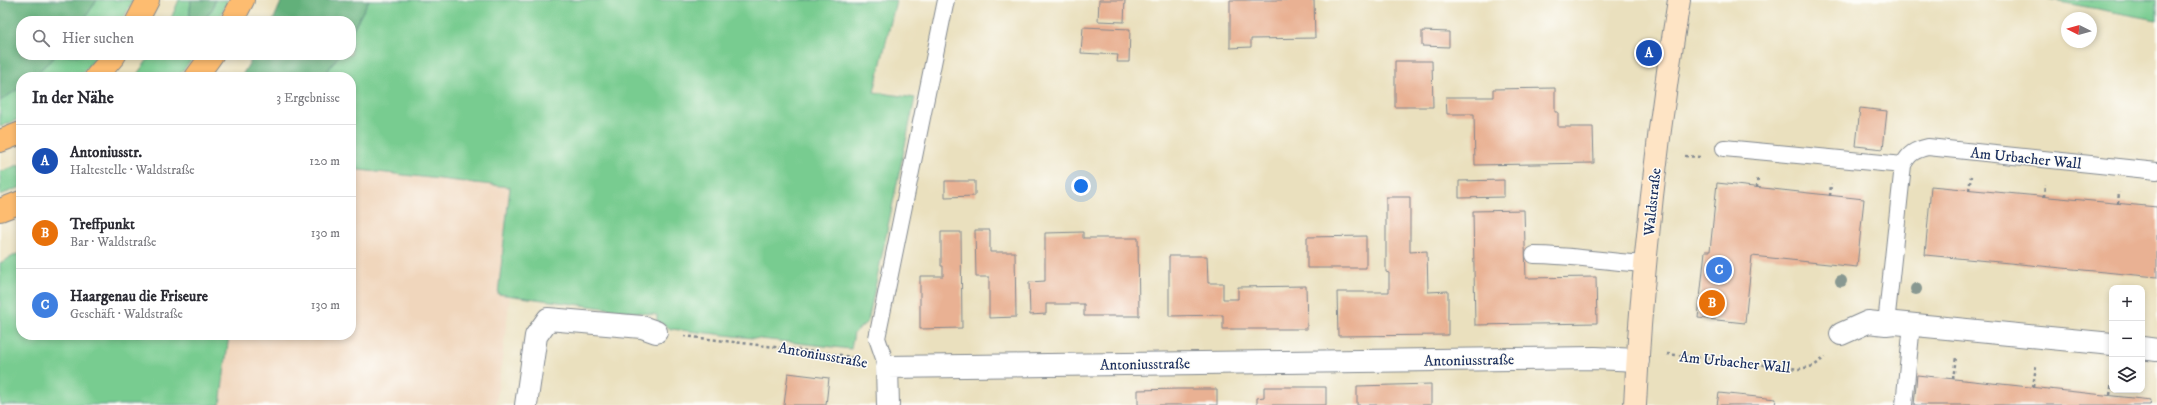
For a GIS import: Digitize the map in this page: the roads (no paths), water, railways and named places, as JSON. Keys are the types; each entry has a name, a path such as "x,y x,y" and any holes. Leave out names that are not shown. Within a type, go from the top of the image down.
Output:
{"highway":[{"path":"140,16 148,0"},
{"path":"235,16 243,0"},
{"path":"101,72 111,60"},
{"path":"200,72 208,60"},
{"path":"0,142 16,135"},
{"path":"0,210 16,204"}],"main road":[{"name":"Waldstraße","path":"1635,405 1646,264 1668,66 1679,0"}],"street":[{"path":"526,405 536,336 548,319 642,327 656,332"},
{"path":"1841,334 1868,322 1912,324 2109,344"},
{"path":"2145,348 2157,350"},
{"name":"Antoniusstraße","path":"887,367 1595,358 1638,355"},
{"path":"887,367 888,405"}],"lane":[{"path":"887,367 876,338 946,0"},
{"path":"1724,148 1903,165 1886,324"},
{"name":"Am Urbacher Wall","path":"1903,165 1908,156 1914,150 1928,148 2157,171"},
{"path":"1534,256 1563,255 1599,261 1646,264"},
{"path":"1904,405 1912,324"}],"place":[{"name":"Antoniusstr.","path":"1649,53"},
{"name":"Haargenau die Friseure","path":"1719,270"},
{"name":"Treffpunkt","path":"1712,303"}]}
